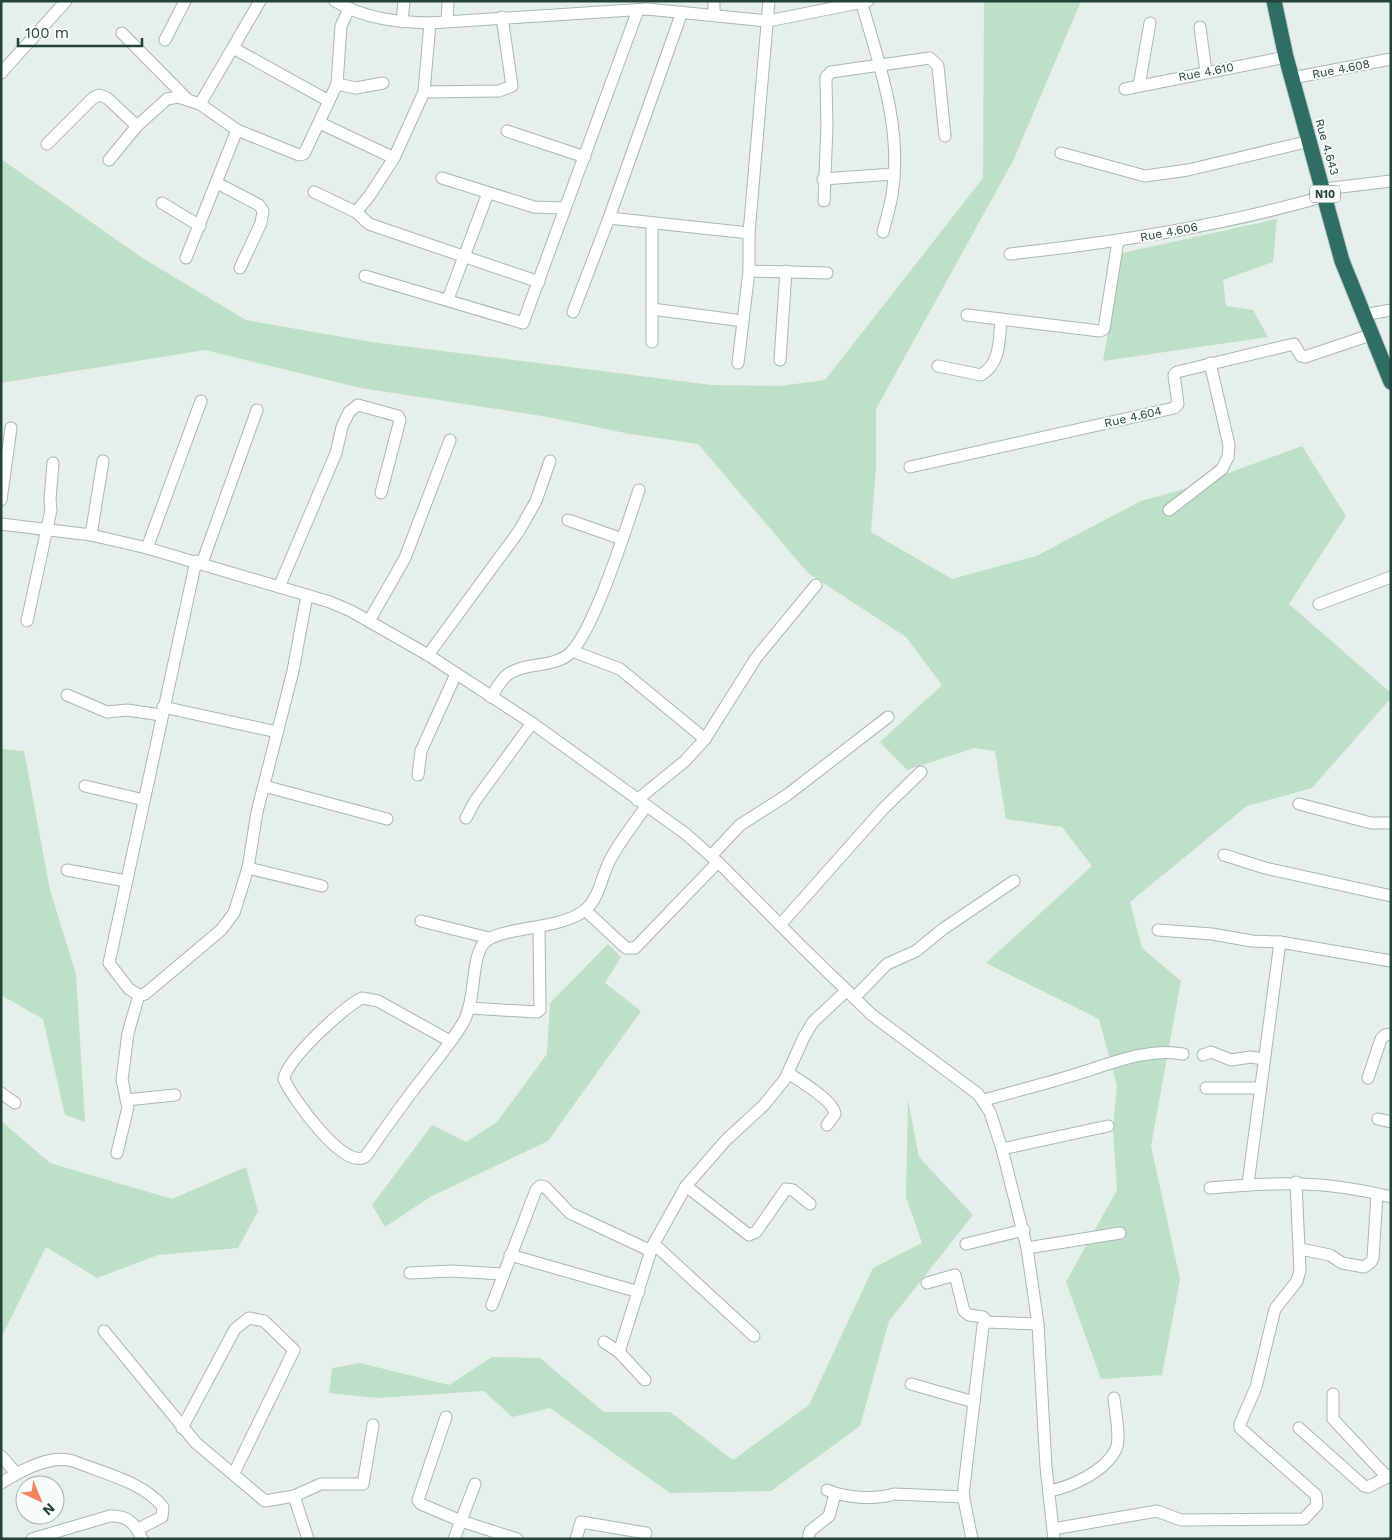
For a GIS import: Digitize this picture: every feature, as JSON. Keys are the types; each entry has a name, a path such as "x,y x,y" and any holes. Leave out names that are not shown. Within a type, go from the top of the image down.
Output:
{"highway":[{"name":"Rue 4.643","path":"1274,1 1286,57 1325,192 1342,261 1370,335 1391,382"}],"street":[{"path":"1,73 66,1"},
{"path":"165,40 185,1"},
{"path":"200,104 260,1"},
{"path":"336,1 349,9 361,13 402,22 430,23 644,7 768,22 864,2 882,67 889,103 893,174 892,194 883,232"},
{"path":"360,1 361,13"},
{"path":"402,22 404,1"},
{"path":"447,21 448,1"},
{"path":"551,1 552,14"},
{"path":"714,1 714,15"},
{"path":"738,363 749,271 749,233 769,1"},
{"path":"366,276 448,299 520,324 525,320 564,208 644,7"},
{"path":"109,160 136,126 167,99 188,100 200,104 237,130 300,155 308,150 337,84 341,26 349,9"},
{"path":"573,312 609,218 682,12"},
{"path":"424,92 499,91 512,86 502,17"},
{"path":"356,212 370,195 394,158 424,92 430,23"},
{"path":"1139,86 1150,23"},
{"path":"1200,27 1206,72"},
{"path":"122,33 188,100"},
{"path":"233,48 329,101"},
{"name":"Rue 4.610","path":"1125,89 1286,57"},
{"path":"824,202 823,179 827,126 826,77 836,71 882,67 930,58 938,66 945,136"},
{"name":"Rue 4.608","path":"1292,78 1391,59"},
{"path":"337,84 356,88 383,83"},
{"path":"47,144 93,98 99,95 107,98 136,126"},
{"path":"320,123 394,158"},
{"path":"186,258 237,130"},
{"path":"507,131 585,157"},
{"path":"1060,153 1145,176 1188,170 1310,141"},
{"path":"823,179 893,174"},
{"path":"442,178 534,207 564,208"},
{"name":"Rue 4.606","path":"1010,254 1118,242 1265,214 1325,192 1391,181"},
{"path":"217,183 259,205 263,211 261,223 240,268"},
{"path":"314,192 356,212 369,224 539,282"},
{"path":"448,299 465,258 488,192"},
{"path":"162,203 200,226"},
{"path":"609,218 749,233"},
{"path":"652,224 652,342"},
{"path":"967,315 1104,329 1118,242"},
{"path":"749,271 827,272"},
{"path":"780,360 786,272"},
{"path":"652,310 743,321"},
{"path":"1362,315 1391,310"},
{"path":"938,366 981,375 991,369 995,363 1001,319"},
{"name":"Rue 4.604","path":"910,467 1174,408 1178,404 1174,375 1177,372 1210,362 1294,344 1301,356 1305,357 1370,335"},
{"path":"1169,510 1222,468 1228,457 1229,445 1210,362"},
{"path":"147,548 202,401"},
{"path":"279,587 336,452 342,426 349,412 358,405 398,416 400,420 381,493"},
{"path":"257,410 199,562 162,711 108,962 129,988 139,995 145,994 229,921 234,913 248,868 264,786 293,671 307,595"},
{"path":"1,500 11,428"},
{"path":"369,621 405,558 450,440"},
{"path":"428,654 519,531 536,501 550,460"},
{"path":"92,535 103,461"},
{"path":"27,620 52,510 50,499 53,464"},
{"path":"491,697 509,674 522,668 553,662 572,651 583,638 622,540 639,490"},
{"path":"568,520 622,540"},
{"path":"1,524 92,535 199,562 337,605 428,654 532,723 686,834 714,859 850,995 892,1030 972,1088 984,1100 990,1112 1024,1230 1038,1324 1049,1491 1054,1534 1157,1511 1181,1520 1304,1519 1311,1514 1317,1505 1316,1495 1240,1428 1256,1387 1274,1309 1297,1281 1300,1271 1296,1182"},
{"path":"1319,604 1391,577"},
{"path":"450,1041 378,1001 362,998 342,1010 311,1041 288,1070 284,1079 327,1138 341,1151 361,1160 366,1156 450,1041 470,1008 482,945 496,934 557,924 586,910 596,894 611,858 642,803 685,761 705,738 756,658 816,584"},
{"path":"572,651 620,669 705,738"},
{"path":"418,775 421,751 456,674"},
{"path":"67,695 107,712 127,710 162,711 277,732"},
{"path":"586,910 626,948 635,948 714,859 740,825 788,795 888,717"},
{"path":"466,818 475,801 532,723"},
{"path":"780,925 883,809 921,772"},
{"path":"85,786 144,800"},
{"path":"264,786 387,819"},
{"path":"1299,804 1371,823 1391,823"},
{"path":"1224,855 1265,868 1391,896"},
{"path":"248,868 322,886"},
{"path":"67,870 126,881"},
{"path":"619,1352 652,1247 686,1186 720,1145 764,1106 788,1073 813,1022 890,962 916,951 943,929 1014,881"},
{"path":"421,921 489,938"},
{"path":"470,1008 537,1012 540,1010 539,928"},
{"path":"1158,930 1212,934 1252,942 1280,942 1391,961"},
{"path":"1248,1184 1263,1059 1280,942"},
{"path":"116,1152 128,1108 122,1080 128,1033 139,995"},
{"path":"1368,1078 1381,1039 1385,1035 1391,1034"},
{"path":"1203,1055 1211,1052 1231,1060 1250,1057 1263,1059"},
{"path":"984,1100 1124,1059 1162,1053 1183,1054"},
{"path":"788,1073 814,1091 834,1109 835,1114 827,1125"},
{"path":"1206,1088 1260,1088"},
{"path":"1,1093 15,1103"},
{"path":"126,1100 175,1095"},
{"path":"1378,1118 1391,1122"},
{"path":"1002,1150 1108,1126"},
{"path":"1210,1188 1296,1182 1391,1197"},
{"path":"492,1305 502,1274 536,1190 540,1186 545,1187 570,1213 652,1247 754,1336"},
{"path":"686,1186 749,1235 756,1232 786,1189 793,1190 810,1204"},
{"path":"1300,1249 1330,1255 1342,1263 1364,1268 1368,1266 1373,1258 1377,1194"},
{"path":"966,1244 1024,1230"},
{"path":"1027,1248 1120,1233"},
{"path":"510,1255 639,1292"},
{"path":"410,1273 452,1271 502,1274"},
{"path":"928,1283 955,1275 964,1311 969,1314 983,1317 987,1322 1038,1324"},
{"path":"182,1428 235,1329 249,1318 264,1321 294,1350 234,1473"},
{"path":"972,1539 964,1497 983,1326 987,1322"},
{"path":"104,1331 182,1428 206,1452 234,1473 260,1499 265,1501 294,1496 321,1484 363,1484 373,1425"},
{"path":"604,1342 619,1352 645,1380"},
{"path":"911,1384 974,1402"},
{"path":"1299,1428 1364,1486 1368,1487 1389,1476 1333,1419 1332,1394"},
{"path":"1049,1491 1070,1485 1090,1475 1116,1450 1118,1442 1114,1398"},
{"path":"446,1417 418,1500 421,1504 461,1520 517,1539"},
{"path":"1,1456 16,1473"},
{"path":"1,1483 16,1473 64,1458 146,1491 158,1501 164,1512 158,1520 140,1534 126,1517 110,1516 32,1539"},
{"path":"454,1539 475,1484"},
{"path":"808,1539 810,1530 829,1516 831,1492 885,1497 894,1494 964,1497"},
{"path":"294,1496 308,1539"},
{"path":"576,1539 581,1522 646,1533"}],"green space":[{"path":"1081,1 1013,161 876,409 876,467 871,532 952,579 1036,556 1141,501 1188,488 1302,446 1346,516 1289,604 1391,693 1391,698 1312,788 1247,806 1130,902 1142,948 1181,981 1151,1146 1180,1279 1162,1375 1101,1379 1066,1282 1117,1190 1113,1128 1117,1086 1099,1019 986,963 1092,866 1062,827 1006,819 995,751 974,748 907,770 880,742 942,685 906,637 808,573 698,444 630,434 548,417 361,388 205,350 1,383 1,159 144,259 246,320 371,342 712,385 780,386 825,380 983,178 984,2"},
{"path":"1277,219 1273,262 1223,280 1226,306 1253,310 1268,337 1103,361 1122,253"},
{"path":"1,749 24,751 50,890 76,974 85,1122 65,1115 43,1019 1,995"},
{"path":"608,944 621,957 605,983 641,1011 548,1141 430,1197 385,1227 372,1205 432,1125 466,1142 497,1122 547,1054 550,1003"},
{"path":"908,1100 919,1157 973,1215 889,1321 860,1426 771,1491 670,1493 550,1408 512,1417 484,1391 377,1398 329,1393 332,1368 360,1363 449,1385 492,1357 540,1358 604,1412 670,1412 733,1460 809,1405 873,1268 922,1243 906,1197"},
{"path":"1,1121 50,1163 172,1199 246,1167 258,1211 238,1248 158,1255 97,1278 46,1247 1,1338"}]}
